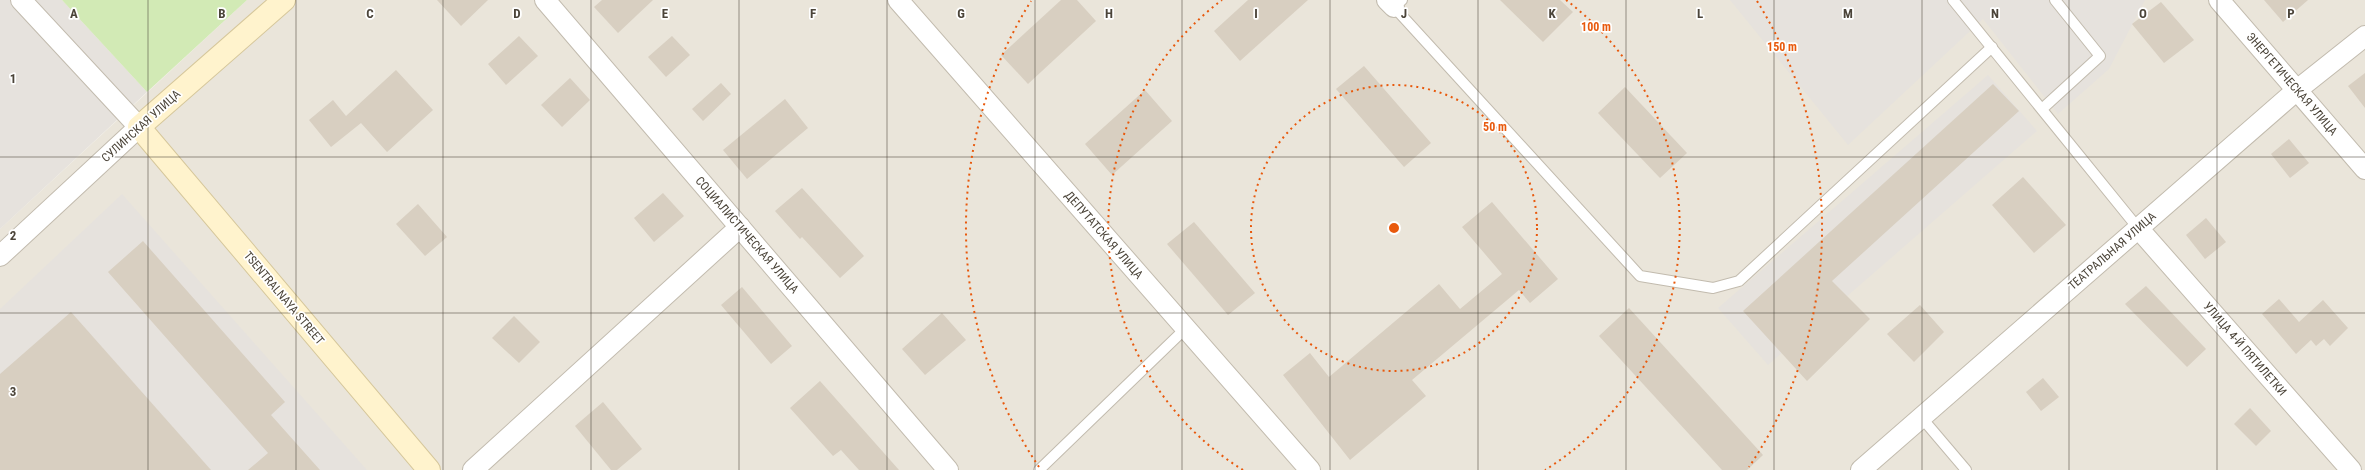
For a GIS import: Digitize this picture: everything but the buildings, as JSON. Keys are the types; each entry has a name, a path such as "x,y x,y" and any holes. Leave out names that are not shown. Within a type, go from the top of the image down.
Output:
{"main road":[{"name":"СУЛИНСКАЯ УЛИЦА","path":"139,127 284,0"},
{"name":"TSENTRALNAYA STREET","path":"139,127 429,470"}],"street":[{"path":"22,0 139,127"},
{"name":"СОЦИАЛИСТИЧЕСКАЯ УЛИЦА","path":"545,0 948,470"},
{"name":"ДЕПУТАТСКАЯ УЛИЦА","path":"898,0 1310,470"},
{"name":"ЭНЕРГЕТИЧЕСКАЯ УЛИЦА","path":"2219,0 2365,169"},
{"name":"ТЕАТРАЛЬНАЯ УЛИЦА","path":"1861,470 2298,90 2365,36"},
{"name":"СУЛИНСКАЯ УЛИЦА","path":"0,256 139,127"},
{"path":"473,470 740,227"},
{"name":"УЛИЦА 4-Й ПЯТИЛЕТКИ","path":"2138,228 2351,470"}],"lane":[{"path":"1953,0 2138,228"},
{"path":"2042,109 2100,56 2055,0"},
{"path":"1394,2 1640,276 1713,288 1739,281 1992,47"},
{"path":"1039,470 1186,328"},
{"path":"1921,417 1966,470"}],"shaded area":[{"path":"0,0 62,0 147,92 0,229"},
{"path":"247,0 2365,0 2365,470 0,470 0,229"},
{"path":"1730,0 2145,0 2109,69 2058,114 1983,19 1848,145"},
{"path":"1988,75 2037,131 1768,365 1718,308"},
{"path":"122,194 367,470 0,470 0,309"}],"green space":[{"path":"62,0 247,0 147,92"}]}
